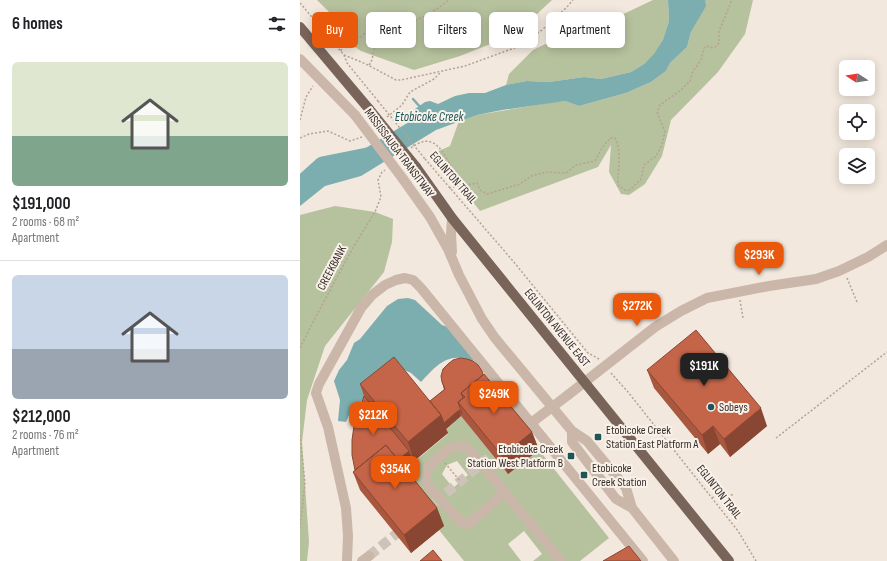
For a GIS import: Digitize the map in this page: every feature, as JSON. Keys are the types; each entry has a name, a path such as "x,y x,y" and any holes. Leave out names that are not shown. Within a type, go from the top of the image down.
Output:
{"main road":[{"name":"EGLINTON AVENUE EAST","path":"300,27 416,167 452,218 728,561"}],"street":[{"name":"MISSISSAUGA TRANSITWAY","path":"300,59 354,115 403,179 430,217 448,249 459,275 482,319 495,338 572,431 587,441 626,488 632,508 674,561"},
{"name":"MISSISSAUGA TRANSITWAY","path":"452,218 452,250 459,275"},
{"path":"531,423 568,396 655,327 681,311 707,298 739,291 816,279 844,269 886,247"},
{"path":"347,561 348,536 346,508 328,427 316,393 319,384 361,308 372,295 385,285 405,278 413,280 421,288 643,561"},
{"name":"MISSISSAUGA TRANSITWAY","path":"572,431 572,442 588,464 616,499 632,508"},
{"path":"505,492 469,524 462,523 428,486 426,479 428,467 455,446 463,446 468,449 505,492 561,561"}],"path":[{"path":"416,19 436,10 449,0"},
{"path":"344,55 369,65 396,80 465,66 517,47 542,30 573,0"},
{"path":"449,188 477,183 480,190 488,194 520,184 531,176 546,172 566,173 576,164 595,161 602,148 610,138 615,138 620,158 617,174 618,185 625,190 630,190 641,179 644,165 656,156 662,145 665,132 657,112 660,105 682,89 690,81 693,71 702,60 704,48 707,46 710,48 720,43 719,31 732,0"},
{"name":"EGLINTON TRAIL","path":"300,3 312,17"},
{"path":"358,37 360,38 366,32"},
{"name":"EGLINTON TRAIL","path":"338,48 344,55 347,63 449,188 493,237 588,353 599,359"},
{"path":"341,52 342,48"},
{"path":"369,65 373,59 375,48"},
{"path":"394,111 402,105 410,92 434,79 441,71"},
{"path":"300,120 306,97 314,84"},
{"path":"300,138 309,134 328,131 341,138"},
{"path":"424,141 432,142 445,154 455,176 462,186"},
{"name":"CREEKBANK","path":"300,348 354,246 375,212 381,197"},
{"path":"844,269 857,302"},
{"path":"739,291 743,318"},
{"path":"776,438 887,352"},
{"name":"EGLINTON TRAIL","path":"618,382 628,392 738,531 756,561"},
{"path":"300,435 305,482 300,528"},
{"path":"448,467 460,481"},
{"path":"712,498 718,494 734,495"}],"green space":[{"path":"317,0 552,0 538,13 489,12 489,45 481,48 481,12 424,12 424,48 480,48 460,56 414,70 356,48 358,48 358,12 329,12"},
{"path":"653,0 668,0 669,21 663,41 655,54 644,64 631,72 601,79 584,77 549,82 527,81 506,85 509,74 533,50 546,44 546,48 625,48 625,13"},
{"path":"705,0 753,0 745,34 718,72 671,120 662,156 645,184 629,195 621,194 609,172 611,145 598,167 480,211 434,153 450,146 459,121 477,115 565,101 579,106 626,93 651,82 666,71 670,63 687,47 691,32 705,6"},
{"path":"335,206 375,212 393,219 392,242 384,272 325,346 307,400 302,442 309,542 307,561 300,561 300,215"},
{"path":"461,416 508,474 539,450 609,538 580,561 533,561 542,554 524,531 508,544 521,561 464,561 439,530 444,526 397,469 411,457 415,461 448,434 445,430","holes":["457,461 468,475 453,488 442,474 447,465"]}],"water":[{"name":"Etobicoke Creek","path":"668,0 705,0 706,6 691,32 687,47 670,63 666,71 651,82 626,93 579,106 565,101 477,115 436,130 361,176 325,186 300,206 300,185 323,169 349,158 409,122 415,109 425,102 430,101 438,104 455,96 469,93 485,93 506,85 527,81 549,82 584,77 601,79 631,72 644,64 654,54 663,40 669,21"},
{"path":"408,298 415,300 442,325 450,328 479,354 472,361 464,358 449,359 437,366 421,382 411,373 402,369 366,393 355,413 350,413 346,422 338,421 340,400 334,381 339,370 347,360 354,343 360,339 387,306 398,299"}],"building":[{"name":"Sobeys","path":"696,330 761,408 724,439 713,426 702,435 647,370"},
{"path":"394,357 441,415 408,442 360,384"},
{"path":"460,358 473,361 478,365 483,375 461,393 463,398 458,402 462,414 459,410 444,423 441,415 430,401 445,389 441,376 443,369 453,360"},
{"path":"484,374 532,432 502,456 458,402 465,397 461,393"},
{"path":"364,396 409,451 398,460 386,445 355,470 352,455 352,440 354,426"},
{"path":"386,445 437,508 404,535 353,472"},
{"path":"629,546 641,561 603,561"},
{"path":"433,550 442,561 420,561"}],"waterway":[{"path":"413,99 421,108"},
{"name":"Etobicoke Creek","path":"300,184 322,164 367,155"}],"tunnel":[{"path":"423,512 503,446"},
{"path":"369,556 406,526"}],"place":[{"name":"Sobeys","path":"711,407"},
{"name":"Etobicoke Creek Station East Platform A","path":"598,437"},
{"name":"Etobicoke Creek Station West Platform B","path":"571,456"},
{"name":"Etobicoke Creek Station","path":"584,475"}]}
